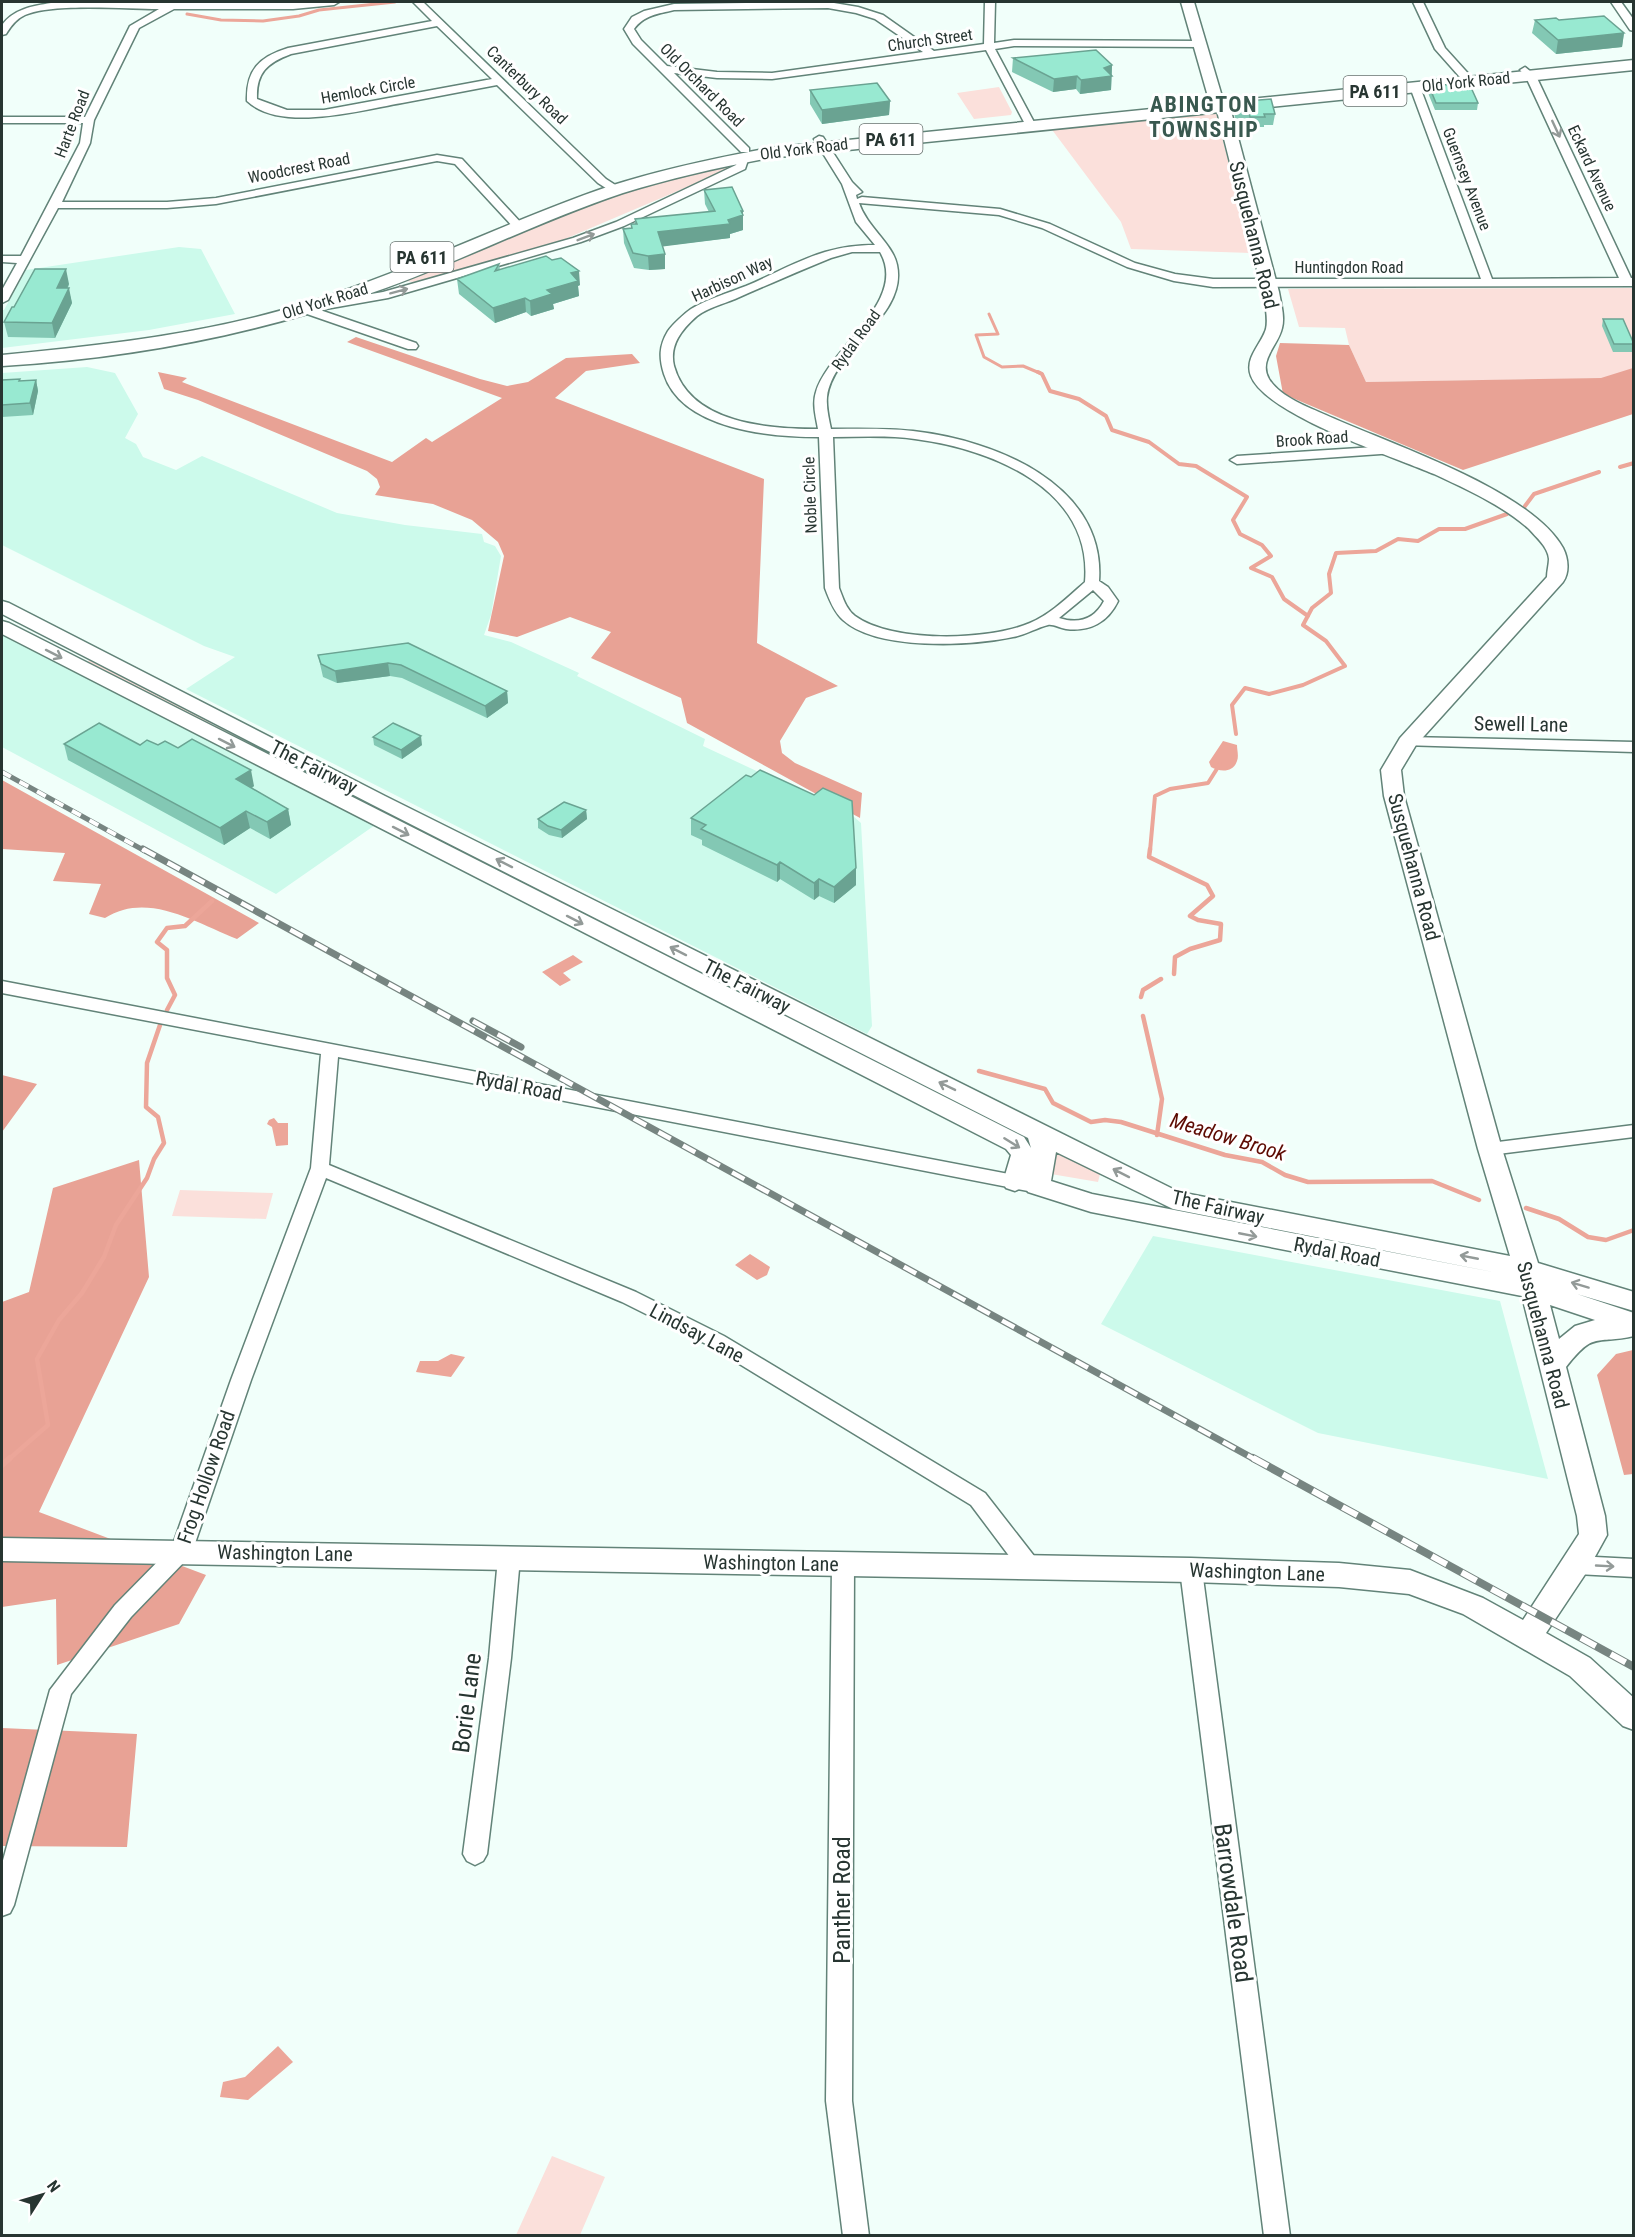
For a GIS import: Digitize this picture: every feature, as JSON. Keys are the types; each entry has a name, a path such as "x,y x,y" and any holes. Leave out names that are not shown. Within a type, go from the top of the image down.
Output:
{"highway":[{"name":"Old York Road","path":"1528,73 1634,58"},
{"name":"Old York Road","path":"2,351 175,330 266,311 349,285 611,187 690,169 745,153 821,142 1029,121 1528,73 1634,65"},
{"name":"Old York Road","path":"1218,103 1414,87 1467,79"},
{"name":"Old York Road","path":"2,361 157,344 300,309 352,294 516,224"}],"main road":[{"name":"Susquehanna Road","path":"1188,2 1218,103 1224,111 1268,284 1275,321 1274,333 1257,359 1256,367 1264,384 1287,402 1390,450 1453,476 1494,497 1531,521 1552,541 1560,559 1560,569 1549,587 1407,742 1391,771 1391,782 1490,1149 1530,1279 1591,1516 1593,1535 1528,1637"},
{"name":"The Fairway","path":"2,607 875,1061 1015,1143 1023,1154 1026,1184"},
{"name":"The Fairway","path":"2,627 875,1061 1036,1130 1173,1200 1530,1279"},
{"path":"1026,1184 1045,1160 1045,1146 1036,1130"},
{"name":"Rydal Road","path":"1026,1184 1173,1200"},
{"name":"Rydal Road","path":"1026,1184 1091,1203 1530,1279"},
{"path":"1530,1279 1634,1302"},
{"path":"1530,1279 1634,1323"},
{"path":"1552,1366 1572,1340 1587,1331 1604,1327 1634,1327"},
{"name":"Washington Lane","path":"2,1550 1329,1574 1410,1582 1473,1606 1528,1637"},
{"path":"1528,1637 1580,1667 1634,1717"}],"street":[{"path":"2,32 10,18 29,10 51,6 78,4 170,7 293,6 334,2"},
{"name":"Canterbury Road","path":"418,2 611,187"},
{"path":"990,2 989,46 1029,121"},
{"path":"1418,2 1440,50 1467,79"},
{"path":"1616,2 1634,28"},
{"name":"Old Orchard Road","path":"745,153 666,69 637,42 628,29 636,19 662,9 706,5 828,5 858,10 879,17 932,54"},
{"name":"Harte Road","path":"2,300 55,205 85,143 89,120 135,26 170,7"},
{"name":"Hemlock Circle","path":"440,23 288,51 265,61 256,70 250,86 252,101 266,109 282,113 301,115 332,113 499,81"},
{"name":"Church Street","path":"666,69 717,75 772,76 1014,43 1200,44"},
{"name":"Eckard Avenue","path":"1528,73 1630,282"},
{"name":"Guernsey Avenue","path":"1414,87 1488,283"},
{"path":"2,120 89,120"},
{"name":"Rydal Road","path":"821,142 864,214"},
{"path":"300,309 330,306 384,295 577,240 620,224 741,167 745,153"},
{"name":"Woodcrest Road","path":"55,205 167,205 216,201 437,158 458,161 516,224"},
{"name":"Rydal Road","path":"826,435 822,392 841,356 867,328 892,289 892,266 883,248 865,227 862,200 848,184"},
{"name":"Huntingdon Road","path":"862,200 1000,212 1046,226 1131,265 1174,277 1213,283 1630,282"},
{"name":"Harbison Way","path":"826,435 752,428 726,421 694,403 675,384 665,355 674,332 695,312 827,255 852,249 883,248"},
{"path":"2,259 26,260"},
{"path":"300,309 319,313 412,346"},
{"name":"Noble Circle","path":"892,433 956,443 988,453 1036,475 1052,487 1073,509 1085,526 1093,549 1092,583 1048,619 1032,628 986,638 901,638 875,631 850,619 838,604 832,588 826,435 892,433"},
{"name":"Brook Road","path":"1237,460 1390,450"},
{"path":"1048,619 1063,625 1078,626 1094,621 1106,613 1111,601 1103,590 1092,583"},
{"name":"Sewell Lane","path":"1407,742 1634,747"},
{"name":"Rydal Road","path":"2,987 1026,1184"},
{"name":"Frog Hollow Road","path":"2,1905 61,1690 123,1611 181,1552 241,1380 320,1168 330,1049"},
{"path":"1490,1149 1634,1131"},
{"name":"Lindsay Lane","path":"320,1168 629,1297 717,1341 978,1499 1030,1567"},
{"name":"Borie Lane","path":"475,1854 500,1658 509,1558"},
{"name":"Panther Road","path":"843,1564 839,2100 856,2235"},
{"path":"1576,1565 1634,1568"},
{"name":"Barrowdale Road","path":"1191,1570 1277,2235"}],"shaded area":[{"path":"999,87 1012,112 1011,115 974,119 957,93"},
{"path":"1211,111 1216,113 1251,253 1131,249 1121,222 1050,127"},
{"path":"735,164 734,167 551,245 414,282 405,281 403,278 587,204 653,181"},
{"path":"179,247 201,249 235,314 149,330 2,348 2,310 26,270"},
{"path":"1633,288 1633,378 1366,382 1349,345 1345,328 1299,327 1288,289"},
{"path":"356,337 507,386 528,382 566,358 632,354 640,363 586,371 555,398 764,479 757,643 838,686 806,698 780,741 782,753 795,763 862,793 860,818 687,723 681,698 591,658 611,632 570,617 517,637 488,631 504,556 498,542 472,520 433,504 375,495 380,487 377,479 367,471 198,400 164,389 158,372 187,378 182,382 392,462 426,438 432,442 502,398 347,342"},
{"path":"1280,343 1349,345 1366,382 1601,378 1633,368 1633,414 1463,470 1283,394 1276,356"},
{"path":"87,367 115,373 138,414 125,438 136,444 143,457 176,470 202,456 337,513 405,525 482,534 484,542 495,546 501,556 491,615 484,635 511,642 579,673 577,676 705,739 703,746 853,816 861,823 872,1026 867,1034 186,689 235,657 204,646 2,545 2,373"},
{"path":"2,634 378,823 276,894 2,747"},
{"path":"89,660 130,681 148,685 217,723 209,725 87,663"},
{"path":"219,724 335,785 322,782 211,727"},
{"path":"1223,741 1237,745 1237,761 1233,768 1218,770 1211,767 1209,762"},
{"path":"2,780 259,923 237,939 188,918 154,908 121,910 105,918 89,914 101,884 53,881 65,853 2,849"},
{"path":"573,955 583,962 563,973 571,980 560,986 542,972"},
{"path":"2,1075 37,1084 2,1132"},
{"path":"274,1118 278,1123 288,1123 288,1145 276,1146 272,1127 267,1124"},
{"path":"1058,1148 1101,1170 1098,1182 1051,1174"},
{"path":"139,1160 149,1277 39,1512 206,1575 179,1624 57,1665 56,1599 2,1607 2,1302 29,1292 53,1188"},
{"path":"180,1190 273,1193 266,1219 172,1216"},
{"path":"1153,1236 1500,1301 1548,1479 1318,1433 1101,1324"},
{"path":"750,1254 770,1267 767,1275 757,1280 735,1265"},
{"path":"1633,1350 1633,1474 1624,1475 1597,1375 1616,1354"},
{"path":"451,1354 465,1357 451,1377 416,1372 420,1361 438,1361"},
{"path":"2,1728 137,1734 127,1847 2,1846"},
{"path":"278,2046 293,2062 248,2100 220,2097 223,2082 245,2077"},
{"path":"552,2156 605,2177 580,2235 516,2235"}],"building":[{"path":"1604,16 1624,33 1558,40 1535,20 1556,18 1559,20"},
{"path":"1096,50 1112,65 1104,68 1112,76 1081,80 1077,76 1054,79 1013,58"},
{"path":"877,83 890,101 822,110 810,90"},
{"path":"1469,83 1478,103 1436,103 1429,86"},
{"path":"1271,99 1275,114 1264,114 1265,117 1250,117 1249,111 1237,111 1235,102"},
{"path":"732,187 743,215 728,220 730,224 658,232 665,254 648,256 633,253 623,229 632,228 631,224 637,224 635,219 715,211 704,190"},
{"path":"546,256 552,260 561,258 579,271 571,273 578,281 547,290 552,294 530,301 525,298 493,308 457,279 499,264 495,271"},
{"path":"35,269 66,269 57,288 69,288 52,323 4,322 14,307"},
{"path":"1603,319 1623,319 1634,344 1614,344"},
{"path":"20,379 19,381 36,380 30,403 2,405 2,380"},
{"path":"408,643 507,691 485,706 401,665 388,663 335,671 321,664 318,655"},
{"path":"99,723 140,745 147,740 158,745 165,741 178,748 192,739 251,770 236,779 288,809 267,822 246,811 220,828 64,744"},
{"path":"393,723 421,736 401,750 373,737"},
{"path":"760,770 814,795 823,788 852,801 856,868 834,887 819,879 814,883 780,862 777,865 701,829 706,825 691,818 746,775 751,777"},
{"path":"564,802 586,810 561,830 548,826 538,819"}],"waterway":[{"path":"187,14 221,20 263,21 299,16 319,10 395,2"},
{"path":"989,314 998,334 976,335 984,357 1002,367 1023,366 1042,374"},
{"path":"1038,372 1042,374"},
{"path":"1042,374 1050,391 1079,399 1106,416 1112,430 1149,442 1179,464 1196,466 1247,497 1233,520 1240,534 1262,545 1271,556 1251,568 1272,577 1284,599 1308,616"},
{"path":"1620,467 1634,463"},
{"path":"1525,506 1534,494 1599,472"},
{"path":"1308,616 1312,608 1331,593 1329,574 1336,553 1376,551 1398,539 1418,541 1439,529 1465,529 1507,514"},
{"path":"1236,734 1232,705 1245,688 1269,694 1303,685 1345,666 1326,641 1303,625 1308,616"},
{"path":"1150,851 1155,796 1170,789 1208,783 1220,764"},
{"path":"1150,849 1149,857 1207,885 1213,896 1190,916 1198,920 1221,924 1220,940 1190,949 1175,957 1174,974"},
{"path":"167,1010 175,995 167,978 167,950 157,942 167,928 185,926 212,901"},
{"path":"1141,997 1143,990 1161,979"},
{"path":"1143,1016 1162,1099 1157,1133"},
{"path":"8,1460 48,1425 37,1359 59,1320 82,1293 104,1257 116,1225 147,1178 154,1159 164,1143 158,1117 146,1107 147,1063 160,1025"},
{"name":"Meadow Brook","path":"979,1071 1045,1089 1053,1103 1091,1122 1105,1120 1121,1122 1157,1133"},
{"name":"Meadow Brook","path":"1157,1133 1225,1155 1262,1162 1285,1175 1308,1182 1432,1181 1479,1200"},
{"name":"Meadow Brook","path":"1526,1208 1559,1219 1588,1237 1606,1240 1634,1230"},
{"path":"2,1465 10,1458"}],"railway":[{"path":"2,772 145,851"},
{"path":"143,849 1256,1460"},
{"path":"473,1021 521,1047"},
{"path":"1253,1458 1634,1667"}],"district":[{"name":"ABINGTON TOWNSHIP","path":"1204,116"}]}
